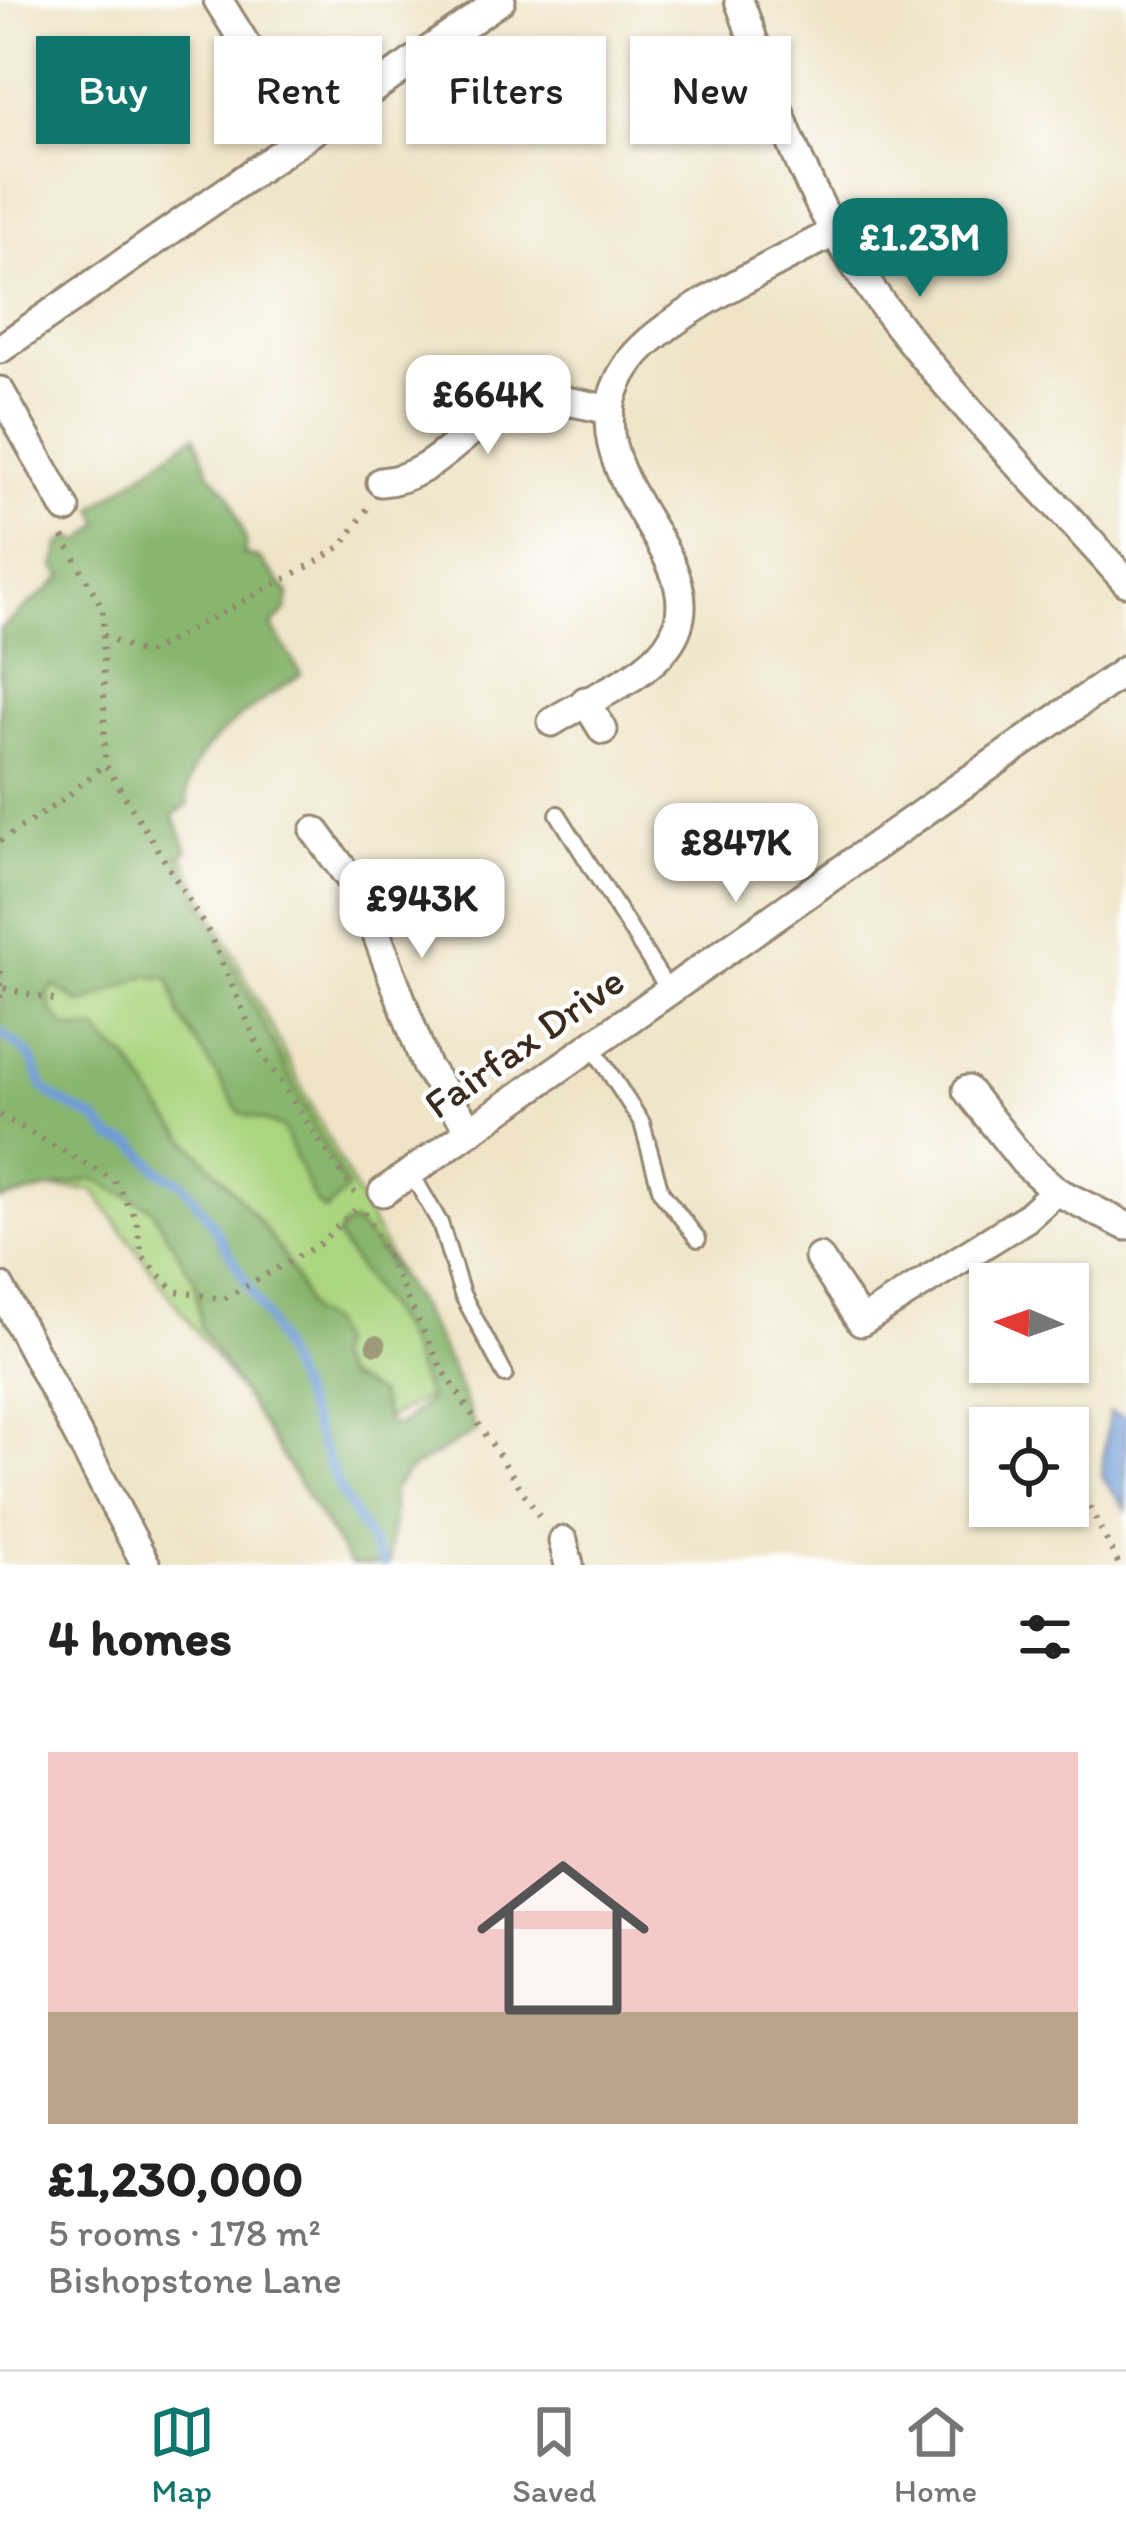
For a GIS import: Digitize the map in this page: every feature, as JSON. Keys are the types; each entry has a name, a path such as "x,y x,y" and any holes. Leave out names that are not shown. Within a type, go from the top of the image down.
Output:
{"street":[{"path":"218,0 241,36"},
{"path":"382,80 501,0"},
{"path":"739,0 793,151 834,232 905,333 1126,582"},
{"path":"0,350 288,144"},
{"path":"552,722 665,649 682,603 676,574 616,470 610,410 620,377 645,344 834,232"},
{"path":"0,391 66,509"},
{"path":"381,482 407,480 432,468 488,416 522,402 544,399 610,410"},
{"name":"Fairfax Drive","path":"372,1198 1126,670"},
{"path":"585,701 603,730"},
{"path":"315,831 362,895 425,1066 471,1131"},
{"path":"967,1090 1024,1162 1056,1191 1126,1226"},
{"path":"819,1258 861,1322 1027,1218 1056,1191"},
{"path":"0,1287 146,1565"}],"lane":[{"path":"558,814 669,991"},
{"path":"592,1046 642,1123 661,1192 698,1239"},
{"path":"411,1173 440,1223 462,1294 505,1375"}],"path":[{"path":"103,635 141,653 149,652 318,562 343,545 360,524 381,482"},
{"path":"66,509 59,531 103,609 105,764 209,933 262,1054 372,1198 441,1367 531,1510 566,1553"},
{"path":"0,841 63,800 105,764"},
{"path":"0,970 4,988 0,998"},
{"path":"4,988 58,1001"},
{"path":"0,1115 114,1180 136,1218 142,1256 176,1291 224,1300 319,1244 372,1198"},
{"path":"1006,1404 1010,1407"},
{"path":"1089,1506 1119,1565"}],"green space":[{"path":"195,435 210,473 230,495 246,542 244,555 259,558 289,594 286,610 272,626 301,674 226,729 196,765 188,784 188,805 173,815 188,851 177,856 347,1189 326,1211 315,1202 282,1127 240,1113 179,1014 170,979 146,976 82,1004 54,986 48,994 52,1012 67,1028 98,1030 130,1062 167,1117 269,1234 309,1312 328,1322 337,1344 333,1357 344,1377 378,1394 388,1424 399,1425 429,1400 401,1332 337,1237 343,1226 355,1223 375,1245 427,1321 476,1431 408,1471 392,1490 389,1565 350,1565 201,1328 195,1281 151,1208 93,1179 0,1200 0,629 63,577 55,567 60,544 71,537 81,542 101,524 94,508"},
{"path":"0,643 143,778 454,1383 295,1467 93,1190 0,1187"}],"water":[{"path":"1109,1412 1126,1417 1126,1509 1101,1476"}],"waterway":[{"path":"0,1031 31,1057 43,1087 55,1098 96,1120 113,1139 134,1144 162,1173 183,1183 208,1217 267,1318 341,1492 384,1565"}]}
